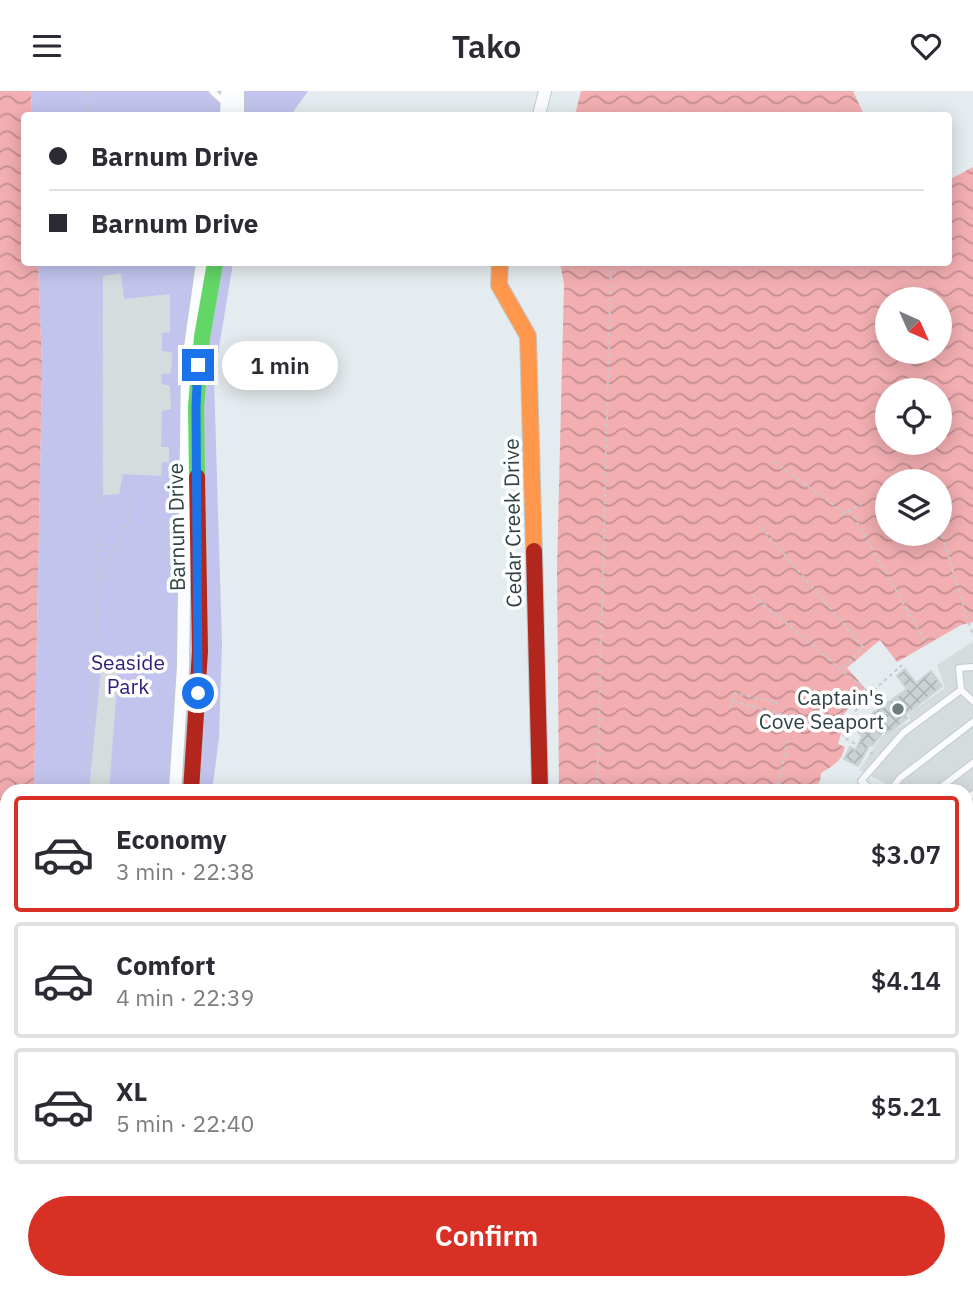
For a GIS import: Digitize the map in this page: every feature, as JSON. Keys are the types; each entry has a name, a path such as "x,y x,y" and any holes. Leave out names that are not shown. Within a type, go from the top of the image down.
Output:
{"street":[{"path":"238,91 238,112"},
{"path":"540,112 545,91"},
{"name":"Barnum Drive","path":"175,784 185,592 183,492 187,368 202,266"},
{"name":"Barnum Drive","path":"191,784 200,651 196,407 202,337 214,266"},
{"name":"Cedar Creek Drive","path":"500,266 499,285 528,337 540,784"}],"lane":[{"path":"212,91 227,103"},
{"path":"973,667 959,669 961,690 973,701"},
{"path":"865,784 861,781 903,733 961,690"},
{"path":"896,784 973,722"},
{"path":"945,784 973,763"}],"path":[{"path":"87,91 89,112"},
{"path":"85,784 98,579 101,401 98,266"},
{"path":"597,784 611,266"},
{"path":"774,462 845,513"},
{"path":"98,579 128,523 133,489"},
{"path":"841,515 861,504"},
{"path":"850,510 927,645"},
{"path":"761,527 863,647 841,670"},
{"path":"945,546 973,636"},
{"path":"753,595 870,694"},
{"path":"881,758 843,737 851,717 870,694 902,665"},
{"path":"838,711 858,684"},
{"path":"730,708 735,693 782,704"},
{"path":"732,701 814,723"},
{"path":"778,784 788,739"}],"green space":[{"path":"31,91 308,91 293,112 32,112"},
{"name":"Seaside Park","path":"38,266 233,266 214,378 222,644 219,738 213,784 34,784 42,367"}],"shaded area":[{"path":"121,273 124,299 170,294 170,332 162,333 162,351 172,352 171,373 161,374 162,384 170,386 171,409 162,411 161,447 169,447 169,463 162,462 161,476 123,474 119,494 103,495 103,276"},
{"path":"972,642 973,784 887,784 859,770 882,736 910,721 909,713 945,688 937,665"},
{"path":"119,658 110,784 90,784 102,659"}],"water":[{"path":"0,91 31,91 32,112 21,112 21,266 38,266 42,367 34,784 0,784"},
{"path":"581,91 853,91 863,112 576,112"},
{"path":"973,167 973,622 961,625 897,662 880,640 847,668 865,688 843,715 838,744 845,747 841,757 821,773 818,784 559,784 557,568 564,284 561,266 952,266 952,178"}],"building":[{"name":"Captain's Cove Seaport","path":"905,669 916,683 931,671 942,686 905,715 908,718 887,734 884,731 872,746 870,744 858,766 844,759 850,747 856,750 862,736 858,732 873,713 907,689 897,676"}],"traffic: fast":[{"path":"197,477 196,407 202,337 214,266"}],"traffic: slow":[{"path":"500,266 499,285 528,336 534,551"}],"traffic: jam":[{"path":"191,784 200,651 197,477"},
{"path":"534,551 540,784"}],"place":[{"name":"Captain's Cove Seaport","path":"898,709"}],"route":[{"path":"198,365 198,693"}]}
